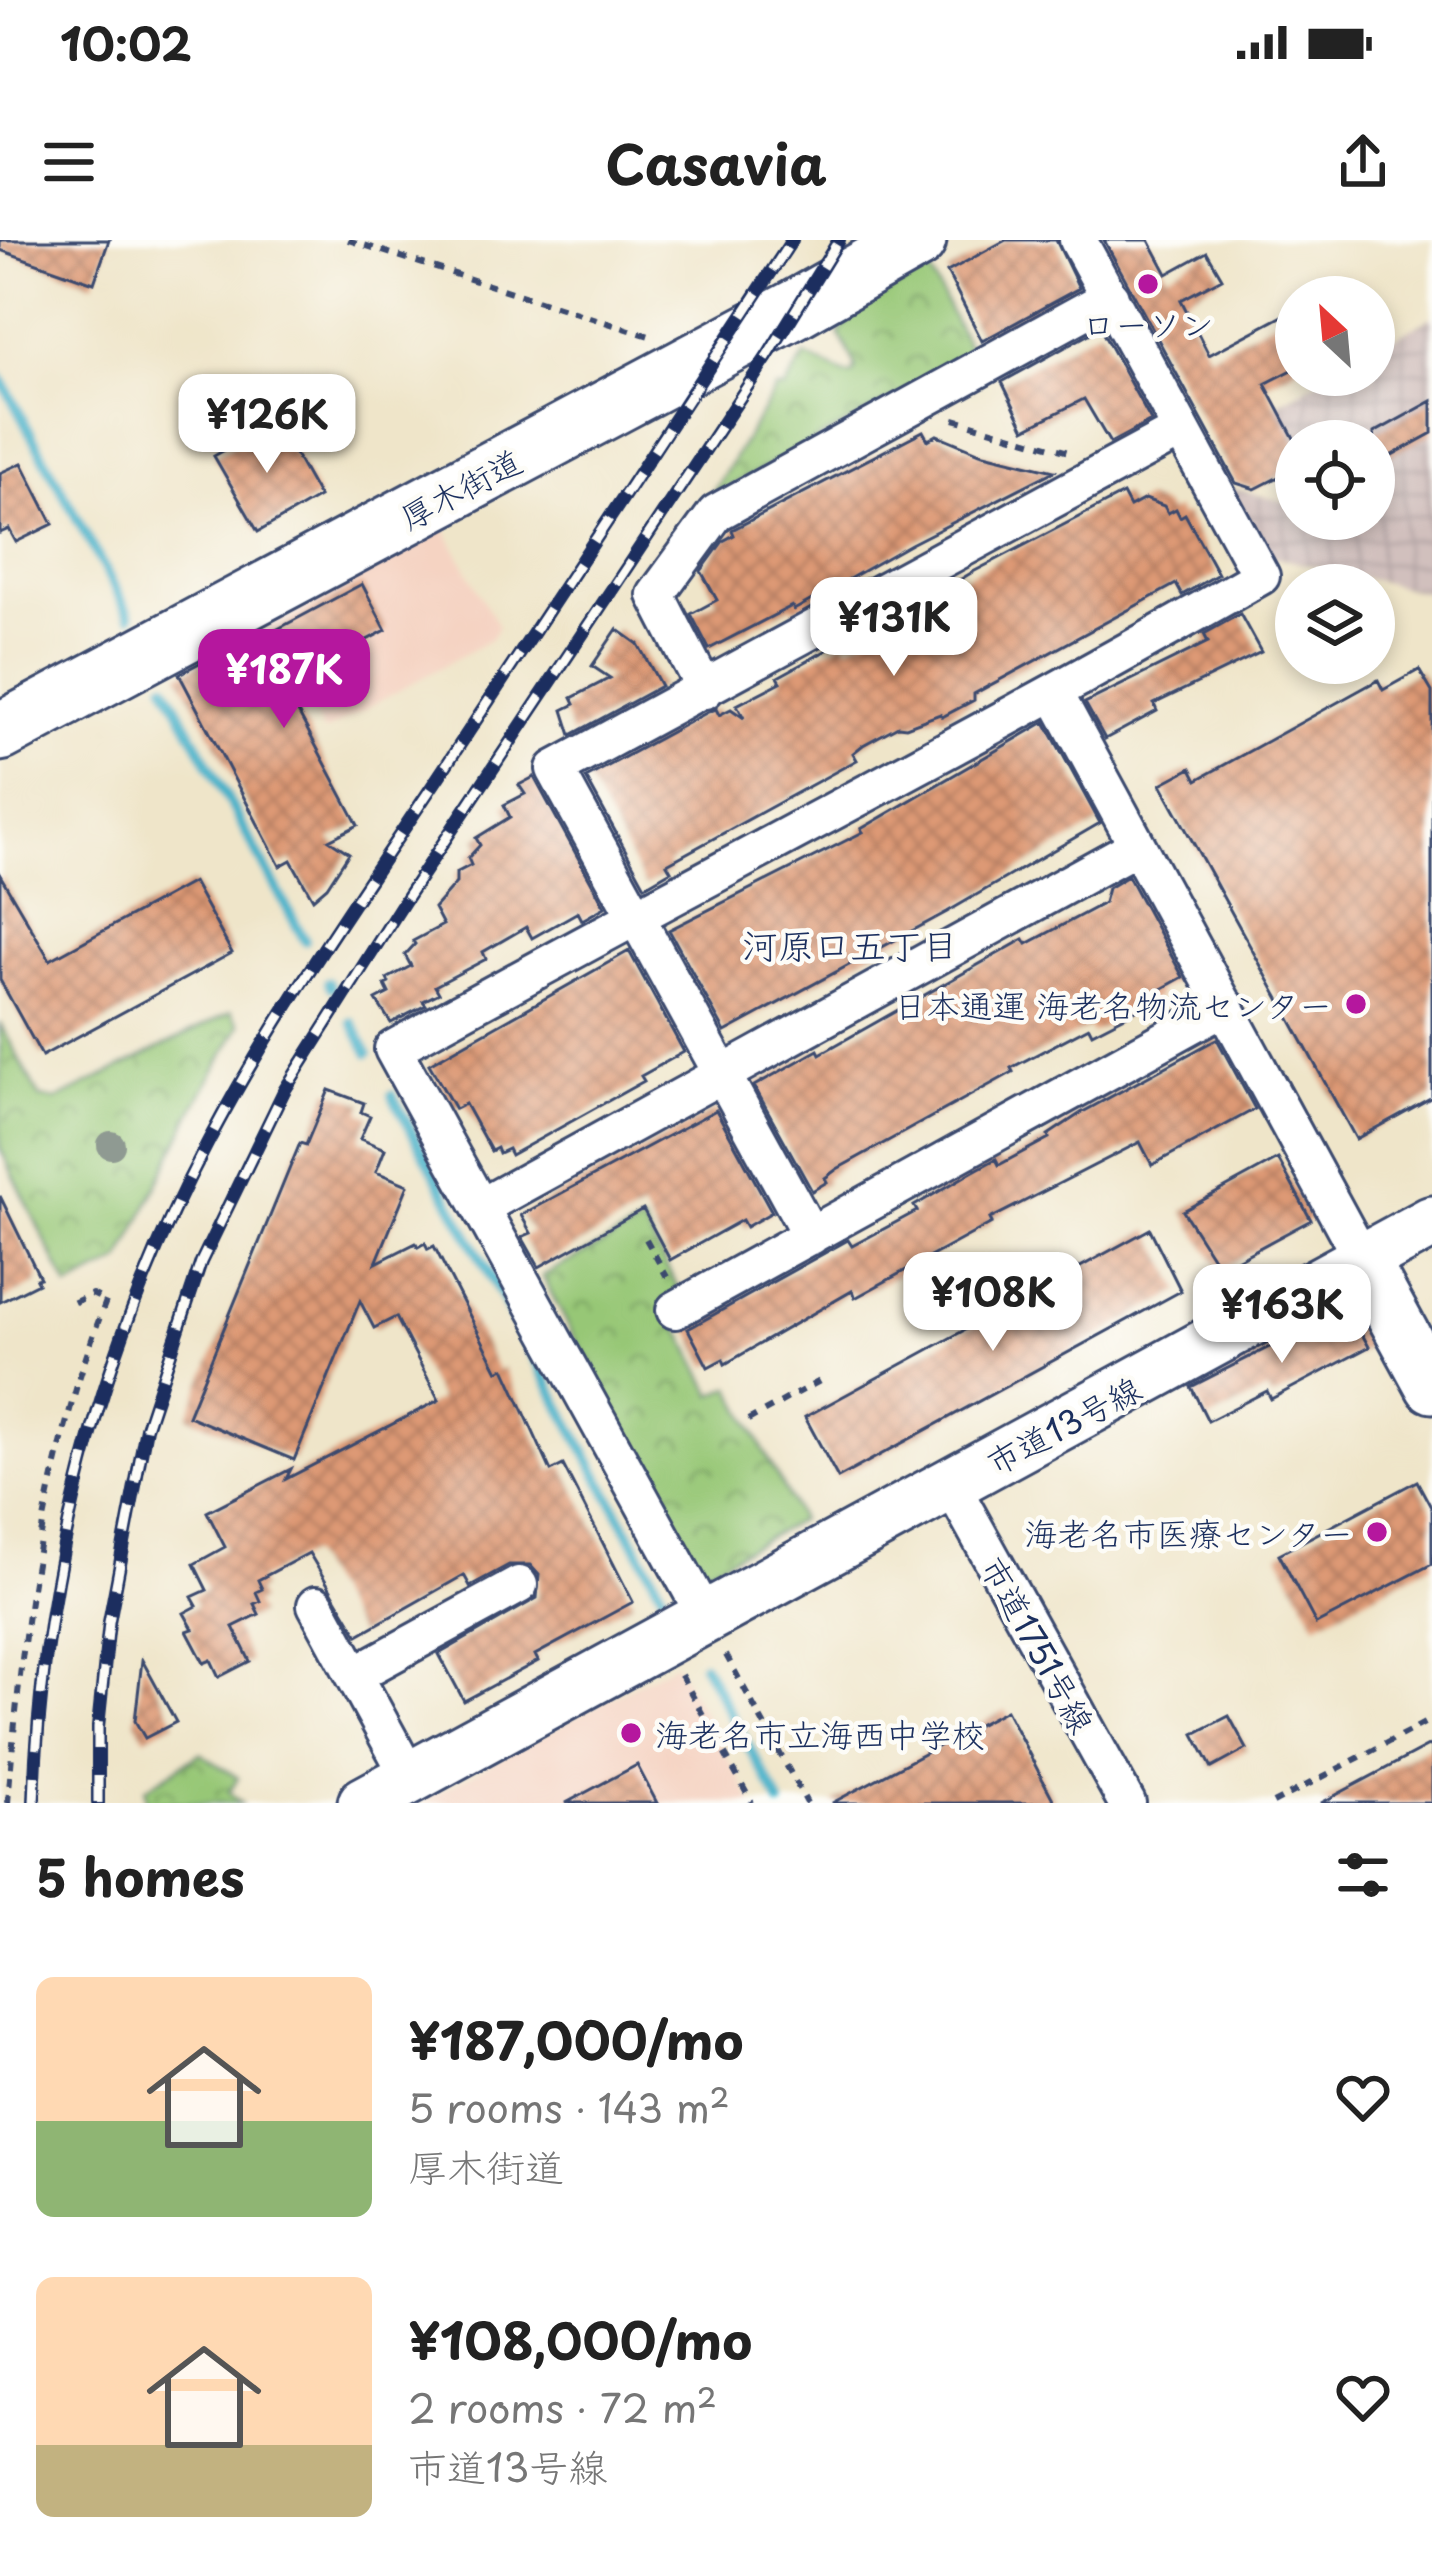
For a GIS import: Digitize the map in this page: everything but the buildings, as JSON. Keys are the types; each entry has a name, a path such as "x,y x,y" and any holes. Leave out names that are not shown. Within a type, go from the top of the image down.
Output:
{"main road":[{"name":"厚木街道","path":"0,732 916,240"}],"street":[{"path":"690,1635 481,1207 393,1049 1054,694 1261,576 1078,240"},
{"path":"705,690 656,595 716,513 1110,297"},
{"path":"811,1236 555,769 1181,430"},
{"path":"1054,694 1432,1387"},
{"path":"481,1207 1137,846"},
{"path":"675,1310 1226,1006"},
{"name":"市道13号線","path":"364,1803 690,1635 950,1485 1432,1222"},
{"name":"市道1751号線","path":"950,1485 1127,1803"},
{"path":"354,1675 519,1585"},
{"path":"316,1605 410,1778"}],"path":[{"path":"348,240 664,341"},
{"path":"8,1803 16,1694 43,1524 70,1408 106,1301 92,1294 73,1303"},
{"path":"748,1420 827,1377"},
{"path":"690,1635 752,1803"},
{"path":"690,1635 807,1803"},
{"path":"1273,1803 1432,1719"}],"shaded area":[{"path":"1432,317 1432,594 1395,585 1395,564 1304,564 1266,555 1229,487 1275,499 1275,540 1395,540 1395,420 1275,420 1275,468 1250,419 1291,396 1395,396 1395,337"},
{"path":"444,527 498,627 490,640 324,732 264,624"},
{"name":"海老名市立海西中学校","path":"675,1663 753,1803 420,1803"}],"green space":[{"path":"929,270 973,356 710,497 776,389 784,389 805,356 853,374 856,366 839,334 847,323 879,296"},
{"path":"231,1012 240,1025 194,1108 121,1261 68,1288 0,1148 0,1023 40,1098 56,1100"},
{"path":"643,1223 682,1295 667,1304 713,1395 731,1387 800,1520 699,1574 542,1276"},
{"path":"200,1753 238,1778 229,1792 241,1803 147,1803 145,1789"}],"waterway":[{"path":"0,377 130,616"},
{"path":"165,684 305,941"},
{"path":"328,982 331,987"},
{"path":"352,1022 368,1053"},
{"path":"392,1095 663,1595"},
{"path":"703,1664 780,1803"}],"railway":[{"path":"34,1803 49,1632 83,1463 107,1381 169,1221 234,1094 292,997 792,240"},
{"path":"98,1803 98,1727 109,1622 146,1428 201,1262 284,1091 405,900 767,357 839,240"}],"place":[{"name":"ローソン","path":"1148,284"},
{"name":"日本通運 海老名物流センター","path":"1356,1004"},
{"name":"海老名市医療センター","path":"1377,1532"},
{"name":"海老名市立海西中学校","path":"631,1733"}],"district":[{"name":"河原口五丁目","path":"850,944"}]}
